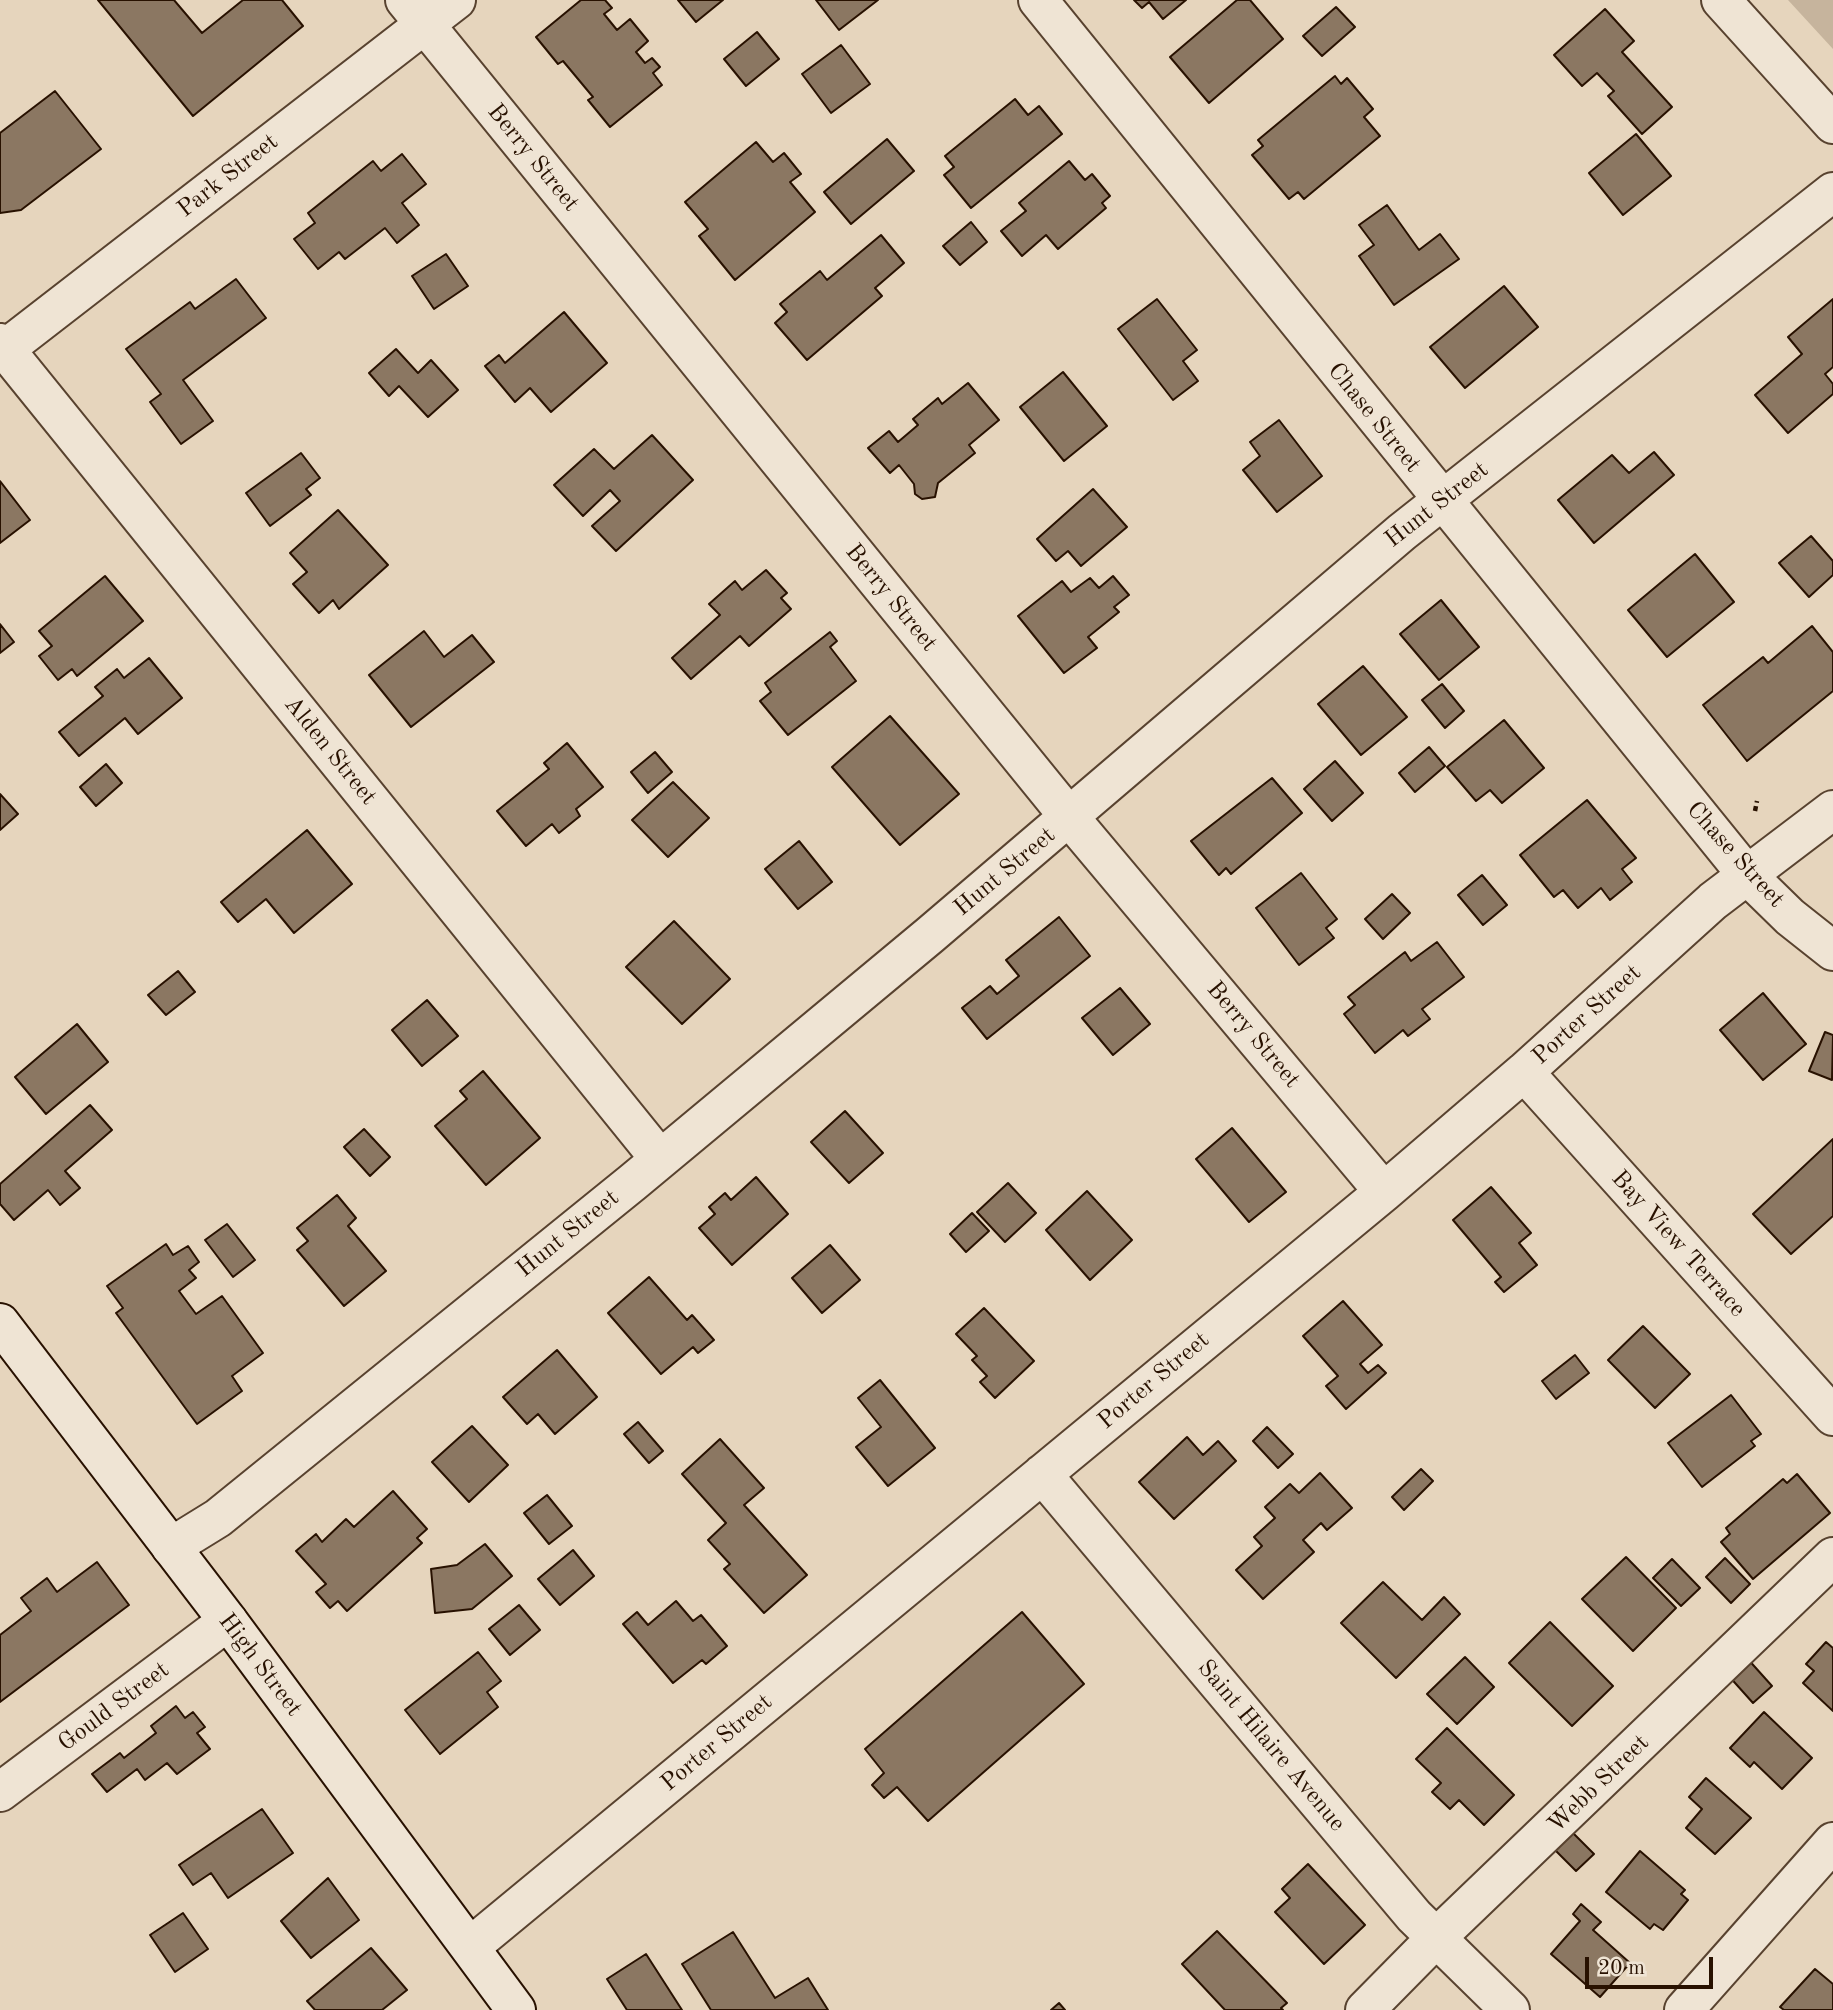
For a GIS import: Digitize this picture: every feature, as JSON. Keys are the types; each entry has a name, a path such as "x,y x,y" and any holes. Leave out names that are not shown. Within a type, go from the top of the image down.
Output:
{"street":[{"name":"Park Street","path":"2,348 414,12 456,0"},
{"name":"Chase Street","path":"1038,0 1442,502 1747,875 1790,917 1833,951"},
{"path":"1721,0 1833,124"},
{"name":"Berry Street","path":"414,12 1070,818 1384,1192"},
{"name":"Hunt Street","path":"172,1547 218,1518 660,1159 1070,818 1402,532 1833,192"},
{"name":"Alden Street","path":"2,348 660,1159"},
{"name":"Porter Street","path":"470,1947 1384,1192 1524,1072 1713,901 1833,810"},
{"name":"Bay View Terrace","path":"1524,1072 1833,1416"},
{"name":"High Street","path":"0,1323 228,1621 516,2010"},
{"name":"Saint Hilaire Avenue","path":"1042,1474 1414,1916 1510,2010"},
{"name":"Webb Street","path":"1365,2010 1833,1558"},
{"name":"Gould Street","path":"0,1792 228,1621"},
{"path":"1684,2010 1833,1842"}],"path":[{"path":"1755,811 1757,801"}],"shaded area":[{"path":"1788,0 1833,0 1833,49"}],"building":[{"path":"98,0 174,0 202,33 243,0 282,0 303,26 193,116"},
{"path":"581,0 605,0 612,8 604,14 617,30 630,19 648,41 636,52 645,63 652,58 660,67 653,73 662,85 610,127 588,100 593,97 563,61 558,64 536,37"},
{"path":"678,0 723,0 696,22"},
{"path":"816,0 878,0 839,30"},
{"path":"1134,0 1186,0 1163,19 1149,2 1142,8"},
{"path":"1237,0 1250,0 1283,39 1209,103 1170,57"},
{"path":"1336,7 1355,27 1322,56 1303,36"},
{"path":"1605,9 1634,41 1622,52 1672,107 1642,134 1608,96 1614,91 1597,73 1582,86 1554,55"},
{"path":"757,32 779,59 746,86 724,59"},
{"path":"841,45 870,84 831,113 802,74"},
{"path":"1335,76 1341,84 1347,78 1373,109 1364,117 1380,136 1304,199 1298,192 1289,199 1252,155 1263,146 1258,140"},
{"path":"55,91 101,149 21,210 0,213 0,133"},
{"path":"1015,99 1028,115 1039,106 1062,134 971,208 944,175 954,167 945,156"},
{"path":"1636,134 1671,176 1623,215 1589,173"},
{"path":"887,139 914,171 851,224 824,192"},
{"path":"756,142 773,162 784,153 801,174 790,182 815,212 735,280 699,236 708,229 685,202"},
{"path":"402,154 426,184 402,203 419,225 397,243 385,228 345,259 339,252 318,269 294,239 315,223 308,213 373,161 381,171"},
{"path":"1069,161 1085,180 1092,174 1110,196 1102,203 1106,208 1058,249 1046,235 1022,256 1001,231 1026,211 1019,203"},
{"path":"1387,205 1419,250 1440,234 1459,259 1394,305 1359,256 1374,245 1359,225"},
{"path":"971,222 987,242 960,265 943,246"},
{"path":"881,235 904,263 875,288 882,296 807,360 775,323 787,312 780,304 820,271 827,280"},
{"path":"446,254 468,286 434,309 412,276"},
{"path":"236,279 266,318 183,380 213,421 181,444 150,402 161,394 126,349 190,302 195,309"},
{"path":"1504,286 1538,327 1465,388 1430,347"},
{"path":"1157,299 1197,350 1183,361 1198,381 1173,400 1118,329"},
{"path":"1833,299 1833,367 1825,374 1833,384 1833,394 1788,433 1755,395 1802,354 1788,337"},
{"path":"564,312 607,363 551,412 530,388 515,402 485,366 499,355 505,363"},
{"path":"396,349 418,373 431,360 458,390 428,417 399,386 389,396 369,373"},
{"path":"1063,372 1107,426 1064,461 1020,407"},
{"path":"968,383 999,420 969,445 975,453 938,483 935,497 922,499 915,494 914,484 899,465 890,473 868,448 889,431 898,442 918,425 913,419 938,398 942,404"},
{"path":"1279,420 1322,476 1277,512 1243,470 1260,456 1250,442"},
{"path":"652,435 693,480 616,551 592,526 620,501 610,490 583,516 554,485 594,449 614,469"},
{"path":"1654,452 1674,475 1594,543 1558,500 1612,455 1629,473"},
{"path":"301,453 320,478 306,489 311,495 270,526 246,493"},
{"path":"0,481 30,520 0,543"},
{"path":"1093,489 1127,527 1081,566 1068,551 1056,561 1037,539"},
{"path":"338,510 388,565 339,609 333,600 319,613 293,584 307,572 290,553"},
{"path":"1811,536 1833,561 1833,575 1809,597 1779,563"},
{"path":"1695,554 1734,602 1667,657 1628,610"},
{"path":"766,570 787,593 781,598 791,609 749,646 740,636 691,679 672,658 720,615 709,604 735,581 742,590"},
{"path":"105,576 143,621 77,676 72,669 58,680 39,656 52,646 39,631"},
{"path":"1113,576 1129,595 1114,607 1119,612 1088,637 1097,648 1064,673 1018,616 1062,581 1071,592 1090,578 1099,588"},
{"path":"1441,600 1479,647 1439,680 1400,634"},
{"path":"0,624 14,642 0,653"},
{"path":"1812,626 1833,652 1833,691 1747,761 1703,705 1763,657 1768,663"},
{"path":"424,631 444,657 472,635 494,662 411,727 369,675"},
{"path":"830,632 837,641 830,647 856,681 788,735 760,701 771,692 765,683"},
{"path":"149,658 182,698 138,734 125,718 79,756 59,732 103,696 95,687 117,669 124,678"},
{"path":"1363,666 1407,717 1361,755 1318,704"},
{"path":"1442,684 1464,711 1445,728 1422,700"},
{"path":"890,716 959,794 900,845 832,767"},
{"path":"1504,720 1544,768 1502,803 1490,790 1476,801 1447,767"},
{"path":"567,743 603,787 576,809 580,816 559,833 552,824 526,846 497,811 549,769 544,763"},
{"path":"1429,747 1445,766 1415,792 1399,773"},
{"path":"655,752 672,772 648,793 631,772"},
{"path":"1335,761 1363,793 1332,821 1304,789"},
{"path":"106,764 122,783 96,806 80,787"},
{"path":"1272,778 1302,813 1231,874 1226,868 1219,875 1191,841"},
{"path":"673,782 709,818 668,857 632,820"},
{"path":"0,794 18,814 0,830"},
{"path":"1587,800 1636,858 1622,869 1632,882 1610,900 1601,888 1578,908 1563,890 1554,897 1520,855"},
{"path":"307,830 352,884 294,933 266,899 238,922 221,902"},
{"path":"799,841 832,882 798,909 765,869"},
{"path":"1301,873 1337,919 1326,928 1334,938 1299,965 1256,908"},
{"path":"1482,875 1507,905 1483,925 1458,895"},
{"path":"1392,894 1410,913 1383,939 1365,919"},
{"path":"1059,917 1090,956 987,1039 962,1008 990,986 997,994 1019,976 1006,960"},
{"path":"674,921 730,979 682,1024 626,967"},
{"path":"1437,942 1464,977 1422,1009 1430,1019 1408,1036 1403,1030 1375,1053 1344,1014 1355,1005 1348,997 1405,952 1411,961"},
{"path":"178,971 195,992 166,1015 148,995"},
{"path":"1120,988 1150,1024 1113,1055 1082,1018"},
{"path":"1763,993 1806,1044 1763,1080 1720,1030"},
{"path":"427,1000 458,1036 422,1066 392,1030"},
{"path":"77,1024 108,1062 46,1114 15,1077"},
{"path":"1825,1032 1833,1035 1832,1080 1809,1071"},
{"path":"483,1071 540,1138 486,1185 435,1126 467,1099 460,1091"},
{"path":"90,1105 112,1130 65,1171 80,1188 60,1205 48,1190 14,1220 0,1204 0,1184"},
{"path":"845,1111 883,1153 849,1183 811,1142"},
{"path":"1232,1128 1286,1192 1249,1222 1196,1159"},
{"path":"364,1129 390,1157 370,1176 344,1147"},
{"path":"1833,1139 1833,1216 1791,1254 1753,1214"},
{"path":"756,1177 788,1214 732,1265 699,1228 715,1214 709,1207 725,1193 731,1200"},
{"path":"1008,1183 1036,1213 1005,1242 977,1212"},
{"path":"1491,1187 1531,1233 1519,1243 1537,1265 1504,1292 1495,1282 1501,1277 1453,1220"},
{"path":"1087,1191 1132,1240 1090,1280 1046,1230"},
{"path":"337,1195 356,1218 348,1226 386,1271 344,1306 297,1250 308,1241 297,1228"},
{"path":"972,1213 989,1231 966,1252 950,1234"},
{"path":"227,1224 255,1260 233,1277 205,1240"},
{"path":"166,1244 173,1255 188,1246 199,1262 189,1270 196,1278 179,1291 196,1314 222,1296 263,1353 232,1376 242,1391 197,1424 116,1313 123,1308 107,1286"},
{"path":"830,1245 860,1280 822,1313 792,1278"},
{"path":"649,1277 687,1320 692,1315 714,1340 698,1353 693,1347 661,1374 608,1313"},
{"path":"1343,1301 1382,1345 1360,1364 1368,1373 1378,1365 1386,1373 1346,1409 1326,1386 1338,1376 1303,1336"},
{"path":"984,1308 1034,1361 995,1398 980,1382 987,1376 972,1360 977,1356 956,1334"},
{"path":"1643,1326 1690,1374 1655,1408 1608,1360"},
{"path":"557,1350 597,1397 555,1434 538,1414 527,1424 503,1397"},
{"path":"1575,1355 1589,1373 1556,1399 1542,1381"},
{"path":"880,1380 935,1448 888,1486 856,1447 881,1427 858,1398"},
{"path":"1731,1395 1761,1434 1751,1441 1755,1446 1702,1487 1668,1443"},
{"path":"638,1422 663,1451 649,1463 624,1434"},
{"path":"472,1426 508,1465 469,1502 432,1462"},
{"path":"1267,1427 1293,1454 1278,1468 1253,1441"},
{"path":"1187,1437 1203,1455 1218,1441 1236,1461 1174,1519 1139,1482"},
{"path":"720,1439 764,1488 744,1505 807,1575 764,1613 724,1569 730,1564 708,1540 726,1523 682,1474"},
{"path":"1421,1469 1433,1481 1404,1510 1392,1497"},
{"path":"1320,1473 1352,1508 1327,1530 1321,1523 1303,1540 1314,1552 1263,1599 1236,1570 1262,1546 1254,1537 1275,1518 1265,1507 1290,1484 1299,1493"},
{"path":"1797,1474 1830,1513 1753,1579 1721,1542 1730,1534 1726,1528 1783,1479 1787,1483"},
{"path":"393,1491 427,1529 417,1538 422,1543 347,1611 338,1601 330,1608 316,1592 326,1584 296,1551 316,1534 322,1542 346,1519 354,1527"},
{"path":"547,1495 572,1526 549,1544 524,1513"},
{"path":"485,1544 512,1576 472,1609 435,1613 431,1569 457,1565"},
{"path":"573,1550 594,1576 560,1605 538,1579"},
{"path":"1626,1557 1676,1608 1633,1651 1582,1599"},
{"path":"1725,1558 1750,1584 1731,1603 1706,1577"},
{"path":"1672,1559 1700,1588 1681,1606 1653,1578"},
{"path":"97,1562 129,1605 0,1702 0,1635 31,1611 21,1598 47,1578 57,1592"},
{"path":"1383,1582 1422,1620 1444,1597 1460,1614 1396,1678 1341,1623"},
{"path":"676,1601 693,1621 701,1615 727,1646 706,1664 702,1660 673,1683 623,1624 637,1612 648,1625"},
{"path":"519,1605 540,1630 510,1655 489,1629"},
{"path":"1022,1612 1084,1684 928,1821 897,1787 884,1798 872,1785 884,1773 865,1749"},
{"path":"1550,1622 1613,1686 1572,1726 1509,1663"},
{"path":"1826,1642 1833,1648 1833,1711 1803,1683 1814,1671 1806,1664"},
{"path":"478,1652 501,1681 487,1692 498,1707 440,1754 405,1710"},
{"path":"1465,1657 1494,1687 1457,1724 1427,1694"},
{"path":"1746,1657 1772,1686 1753,1703 1727,1674"},
{"path":"176,1706 185,1718 193,1712 205,1727 197,1733 210,1749 177,1774 167,1763 145,1780 137,1769 107,1792 92,1774 120,1753 124,1758 156,1733 151,1726"},
{"path":"1764,1712 1812,1758 1782,1789 1754,1762 1750,1767 1730,1748"},
{"path":"1447,1728 1514,1795 1484,1825 1459,1800 1450,1809 1432,1792 1441,1783 1416,1759"},
{"path":"1706,1778 1751,1818 1715,1854 1686,1828 1702,1809 1689,1797"},
{"path":"262,1809 293,1853 228,1898 211,1873 193,1885 179,1865"},
{"path":"1572,1832 1594,1854 1576,1871 1555,1850"},
{"path":"1640,1851 1685,1890 1681,1894 1688,1900 1663,1930 1654,1924 1650,1929 1606,1892"},
{"path":"1308,1864 1365,1925 1324,1964 1275,1912 1290,1898 1282,1889"},
{"path":"328,1878 359,1920 311,1958 281,1921"},
{"path":"1581,1904 1601,1922 1593,1930 1630,1963 1600,1997 1551,1954 1580,1921 1573,1914"},
{"path":"183,1913 208,1949 175,1972 150,1935"},
{"path":"1217,1931 1287,2003 1281,2008 1283,2010 1225,2010 1182,1964"},
{"path":"733,1932 775,1998 808,1978 828,2010 711,2010 682,1964"},
{"path":"371,1948 407,1990 382,2010 315,2010 307,2001"},
{"path":"646,1954 682,2010 627,2010 607,1979"},
{"path":"1815,1969 1833,1984 1833,2010 1784,2010 1780,2007"},
{"path":"1059,2003 1065,2010 1051,2010"}]}
